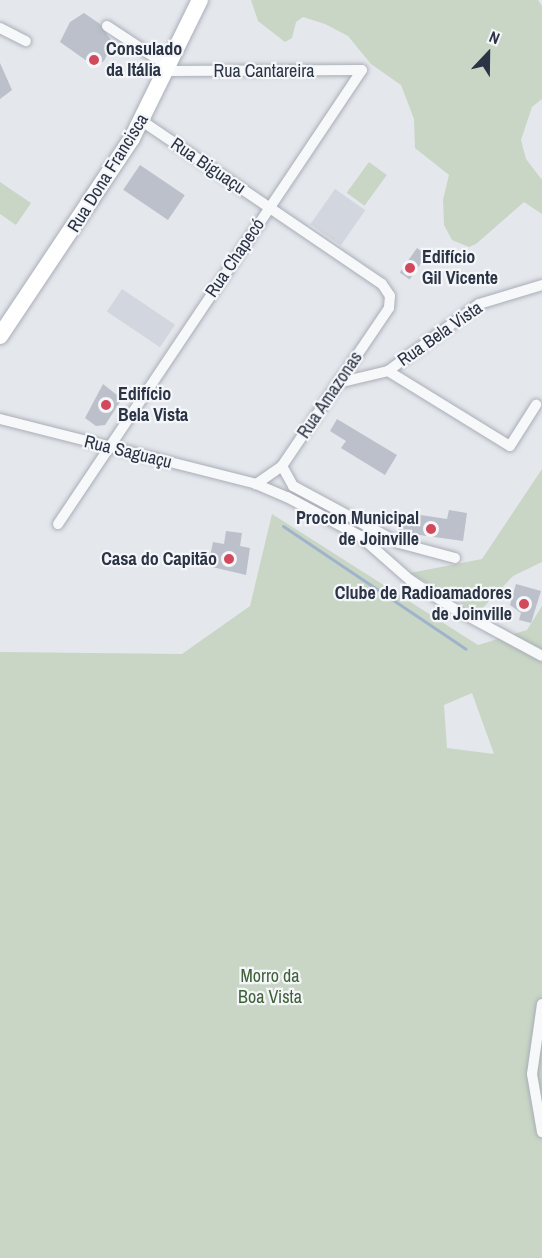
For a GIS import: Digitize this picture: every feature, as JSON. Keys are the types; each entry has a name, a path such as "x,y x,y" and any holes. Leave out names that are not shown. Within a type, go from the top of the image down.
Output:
{"main road":[{"name":"Rua Dona Francisca","path":"0,336 142,121 200,0"}],"street":[{"path":"107,26 167,68"},
{"path":"0,28 26,41"},
{"name":"Rua Cantareira","path":"167,68 362,70"},
{"name":"Rua Chapecó","path":"58,524 362,70"},
{"name":"Rua Biguaçu","path":"142,121 382,284 390,296"},
{"name":"Rua Bela Vista","path":"338,383 388,370 479,304 542,285"},
{"name":"Rua Amazonas","path":"256,484 282,466 389,308 390,296"},
{"path":"388,370 510,446 536,405"},
{"name":"Rua Saguaçu","path":"0,420 256,484 297,501 357,534 430,594 542,656"},
{"path":"282,466 288,481 301,490 408,547 455,558"},
{"path":"297,501 301,490"},
{"path":"340,524 355,517"},
{"path":"355,517 357,534"},
{"path":"542,1004 532,1074 542,1132"}],"shaded area":[{"path":"335,189 365,210 341,245 310,224"},
{"path":"122,289 175,325 160,347 107,311"}],"green space":[{"path":"251,0 538,0 542,6 542,99 532,107 521,140 526,159 542,180 542,214 524,202 476,244 469,247 452,240 444,225 443,200 449,175 415,148 414,119 401,85 371,64 348,36 325,24 303,17 296,22 292,38 285,42 258,21"},
{"path":"369,162 387,175 364,206 347,193"},
{"path":"0,182 31,203 16,225 0,214"},
{"path":"542,469 542,562 513,576 478,613 410,573 482,559"},
{"name":"Morro da Boa Vista","path":"272,514 478,645 527,630 542,606 542,1258 0,1258 0,652 182,654 250,606","holes":["472,693 494,754 447,748 444,705"]}],"building":[{"path":"84,13 100,24 113,43 104,61 94,66 60,42 70,22"},
{"path":"0,63 12,90 0,99"},
{"path":"140,165 185,195 168,220 123,190"},
{"name":"Edifício Gil Vicente","path":"417,248 427,255 410,279 400,273"},
{"name":"Edifício Bela Vista","path":"103,384 122,399 105,425 96,426 85,418"},
{"path":"337,419 397,455 385,475 341,448 346,441 330,431"},
{"name":"Procon Municipal de Joinville","path":"449,510 467,513 463,541 398,532 401,512 447,519"},
{"name":"Casa do Capitão","path":"226,531 242,533 240,546 250,548 246,575 208,566 213,542 224,544"},
{"name":"Clube de Radioamadores de Joinville","path":"516,584 541,591 531,623 519,620 521,613 510,605"}],"waterway":[{"path":"283,526 466,649"}],"place":[{"name":"Consulado da Itália","path":"94,60"},
{"name":"Edifício Gil Vicente","path":"410,268"},
{"name":"Edifício Bela Vista","path":"106,405"},
{"name":"Procon Municipal de Joinville","path":"431,529"},
{"name":"Casa do Capitão","path":"229,559"},
{"name":"Clube de Radioamadores de Joinville","path":"524,604"}]}
